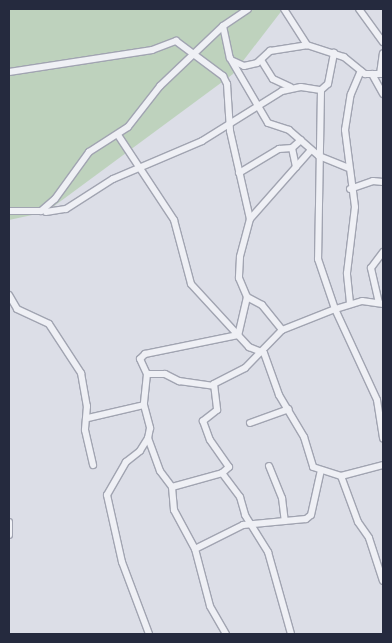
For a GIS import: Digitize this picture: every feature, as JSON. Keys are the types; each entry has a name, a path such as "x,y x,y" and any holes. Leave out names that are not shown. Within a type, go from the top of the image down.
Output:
{"street":[{"path":"9,211 41,211 55,199 89,152 118,135 160,86 194,56 223,26 248,9"},
{"path":"284,9 307,45"},
{"path":"359,9 383,42"},
{"path":"223,26 230,58 272,127 289,130 319,156 348,168"},
{"path":"9,72 152,50 176,40 194,56 223,76 231,106 230,121 239,173 250,219"},
{"path":"230,58 244,66 261,60 270,51 307,45 334,53 361,71 378,74"},
{"path":"261,60 274,79 290,87 321,90 328,84 334,53"},
{"path":"383,53 378,74 383,94"},
{"path":"350,303 347,273 355,207 350,189 345,130 351,94 361,71"},
{"path":"46,212 66,209 137,168 202,141 230,121 290,87"},
{"path":"321,90 318,259 335,309 377,400 383,439"},
{"path":"118,135 137,168 149,178 174,220 191,284 250,347 264,353 279,395 304,437 313,467 341,476 383,466"},
{"path":"239,173 279,150 292,148 300,140"},
{"path":"292,148 296,167"},
{"path":"282,330 270,313 247,297 239,278 240,257 250,219 311,150"},
{"path":"350,189 373,181 383,182"},
{"path":"147,374 165,374 179,381 214,386 264,353 282,330 350,303 381,304 371,268 383,252"},
{"path":"9,295 17,309 48,324 81,372 88,418 85,430 93,465"},
{"path":"238,335 247,297"},
{"path":"149,634 122,562 107,495 126,462 140,451 148,438 150,428 144,405 147,374 140,359 145,354 238,335"},
{"path":"172,487 222,473 229,467 210,440 203,421 217,410 214,386"},
{"path":"88,418 144,405"},
{"path":"250,423 289,409"},
{"path":"148,438 160,471 172,487 174,510 196,549 210,606 226,634"},
{"path":"269,466 282,498 285,521"},
{"path":"196,549 243,525 306,520 311,515 321,470"},
{"path":"222,473 240,497 248,521 254,525 268,552 291,634"},
{"path":"341,476 358,522 370,538 383,581"},
{"path":"9,522 9,535"}],"green space":[{"path":"9,9 283,9 233,74 46,212 9,220"}]}
